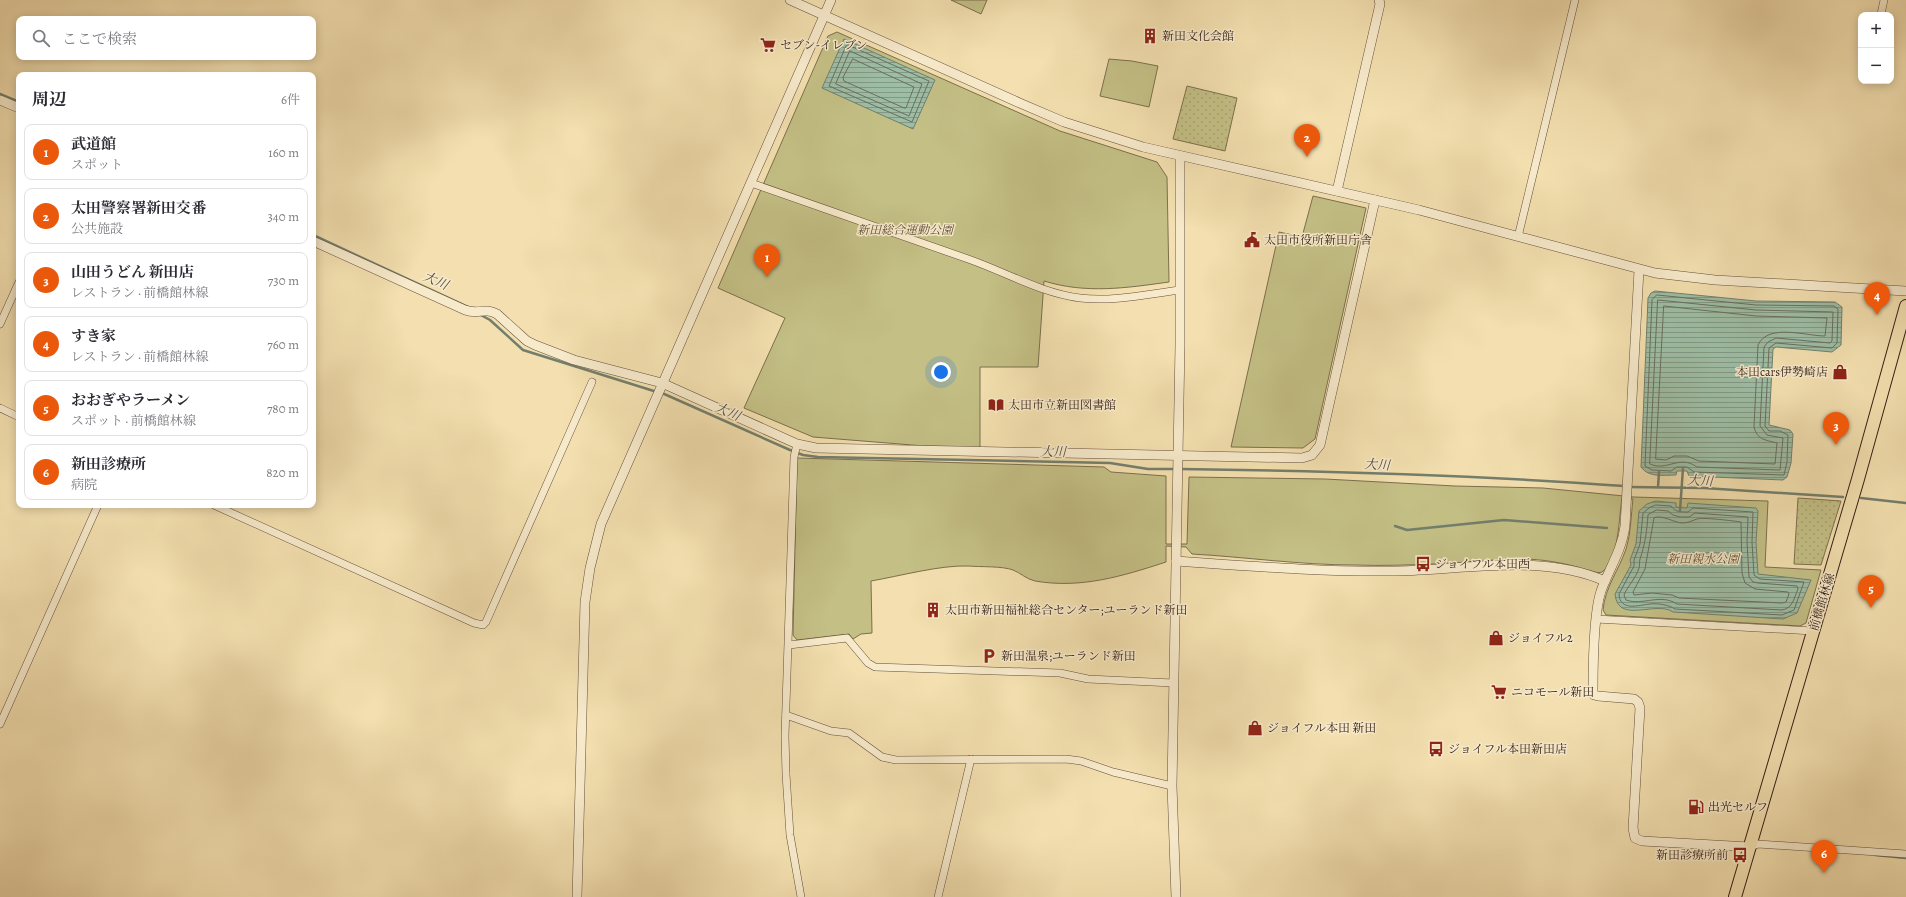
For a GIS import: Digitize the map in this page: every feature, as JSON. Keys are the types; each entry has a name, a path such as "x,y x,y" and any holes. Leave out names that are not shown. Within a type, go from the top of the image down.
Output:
{"main road":[{"name":"前橋館林線","path":"1735,897 1906,306"}],"street":[{"path":"790,0 1064,122 1111,138 1180,156 1337,191 1456,220 1638,270 1707,280 1906,291"},
{"path":"577,897 585,602 590,568 602,524 831,0"},
{"path":"1337,191 1380,4 1379,0"},
{"path":"1518,237 1575,0"},
{"path":"1881,12 1884,0"},
{"path":"0,100 16,107"},
{"path":"1176,897 1172,786 1178,459 1180,156"},
{"path":"751,183 972,260 1043,288 1068,296 1092,299 1180,290"},
{"path":"316,242 465,310 474,313 491,311 497,314 527,341 535,345 582,363 661,386 797,444 816,448 843,450 1178,459 1302,458 1312,455 1320,445 1375,200"},
{"path":"1638,270 1627,496 1623,540 1599,600 1596,619 1594,695 1634,699 1638,702 1640,708 1633,828 1635,838 1642,841 1750,847 1758,844 1906,854"},
{"path":"0,324 16,289"},
{"path":"221,508 480,625 483,625 486,622 592,382"},
{"path":"0,408 16,416"},
{"path":"797,444 794,457 786,715 787,808 790,835 801,897"},
{"path":"0,724 97,508"},
{"path":"1176,561 1290,568 1397,571 1524,565 1569,570 1605,582"},
{"path":"1596,619 1813,631"},
{"path":"789,645 847,638 868,663 875,667 1060,673 1088,679 1174,683"},
{"path":"786,715 831,730 849,733 882,757 902,761 931,758 1066,759 1081,761 1113,772 1172,786"},
{"path":"938,897 970,759"}],"green space":[{"path":"951,0 987,0 981,14"},
{"name":"新田総合運動公園","path":"837,32 1060,131 1157,162 1167,177 1169,282 1122,288 1091,289 1060,285 1044,281 1038,367 980,367 980,448 925,446 813,437 744,408 785,318 718,288 828,36"},
{"path":"1109,59 1132,61 1158,66 1149,107 1100,96"},
{"path":"1187,86 1237,98 1225,151 1173,139"},
{"path":"1313,196 1366,208 1315,439 1303,448 1231,447 1279,232 1302,237"},
{"name":"新田親水公園","path":"797,458 1104,467 1111,472 1166,476 1166,544 1187,544 1189,477 1325,479 1455,486 1543,488 1634,497 1768,501 1765,567 1821,570 1806,623 1800,626 1606,615 1603,610 1606,594 1626,549 1630,530 1633,499 1622,498 1615,549 1608,567 1602,572 1593,572 1561,563 1530,559 1404,565 1334,565 1192,554 1186,547 1166,546 1166,562 1102,580 1052,583 1035,581 1016,571 998,567 957,566 871,581 872,633 861,634 853,639 849,634 797,640 793,635"},
{"path":"1798,498 1841,501 1821,565 1794,564"}],"water":[{"path":"844,39 935,80 913,129 822,88"},
{"path":"1655,291 1756,301 1835,302 1842,307 1841,345 1832,352 1776,347 1773,349 1769,425 1790,430 1793,434 1791,463 1787,477 1783,480 1689,476 1687,471 1677,471 1676,475 1657,475 1644,471 1641,467 1648,298 1651,293"},
{"path":"1656,501 1676,503 1676,507 1687,508 1688,503 1756,508 1758,511 1756,542 1758,574 1811,580 1797,613 1783,619 1673,612 1666,609 1657,608 1630,610 1623,608 1618,603 1615,594 1631,565 1630,560 1636,544 1639,511 1647,504"}],"waterway":[{"name":"大川","path":"0,94 16,101"},
{"name":"大川","path":"316,236 470,308"},
{"name":"大川","path":"481,315 490,320 523,350 657,392"},
{"name":"大川","path":"662,393 803,455 818,457 1110,463 1148,469 1175,469"},
{"name":"大川","path":"1680,511 1683,468"},
{"name":"大川","path":"1180,469 1402,474 1624,486"},
{"path":"1658,487 1659,472"},
{"name":"大川","path":"1629,487 1704,488 1843,497"},
{"name":"大川","path":"1861,498 1906,503"},
{"path":"1395,526 1407,530 1504,520 1607,528"},
{"path":"1875,855 1906,858"}],"place":[{"name":"新田文化会館","path":"1150,36"},
{"name":"セブン-イレブン","path":"768,45"},
{"name":"太田警察署新田交番","path":"1307,157"},
{"name":"太田市役所新田庁舎","path":"1252,240"},
{"name":"武道館","path":"767,277"},
{"name":"すき家","path":"1877,315"},
{"name":"本田cars伊勢崎店","path":"1840,372"},
{"name":"太田市立新田図書館","path":"996,405"},
{"name":"山田うどん 新田店","path":"1836,445"},
{"name":"ジョイフル本田西","path":"1423,564"},
{"name":"おおぎやラーメン","path":"1871,608"},
{"name":"太田市新田福祉総合センター;ユーランド新田","path":"933,610"},
{"name":"ジョイフル2","path":"1496,638"},
{"name":"新田温泉;ユーランド新田","path":"989,656"},
{"name":"ニコモール新田","path":"1499,692"},
{"name":"ジョイフル本田 新田","path":"1255,728"},
{"name":"ジョイフル本田新田店","path":"1436,749"},
{"name":"出光セルフ","path":"1696,807"},
{"name":"新田診療所前","path":"1740,855"},
{"name":"新田診療所","path":"1824,873"}]}
